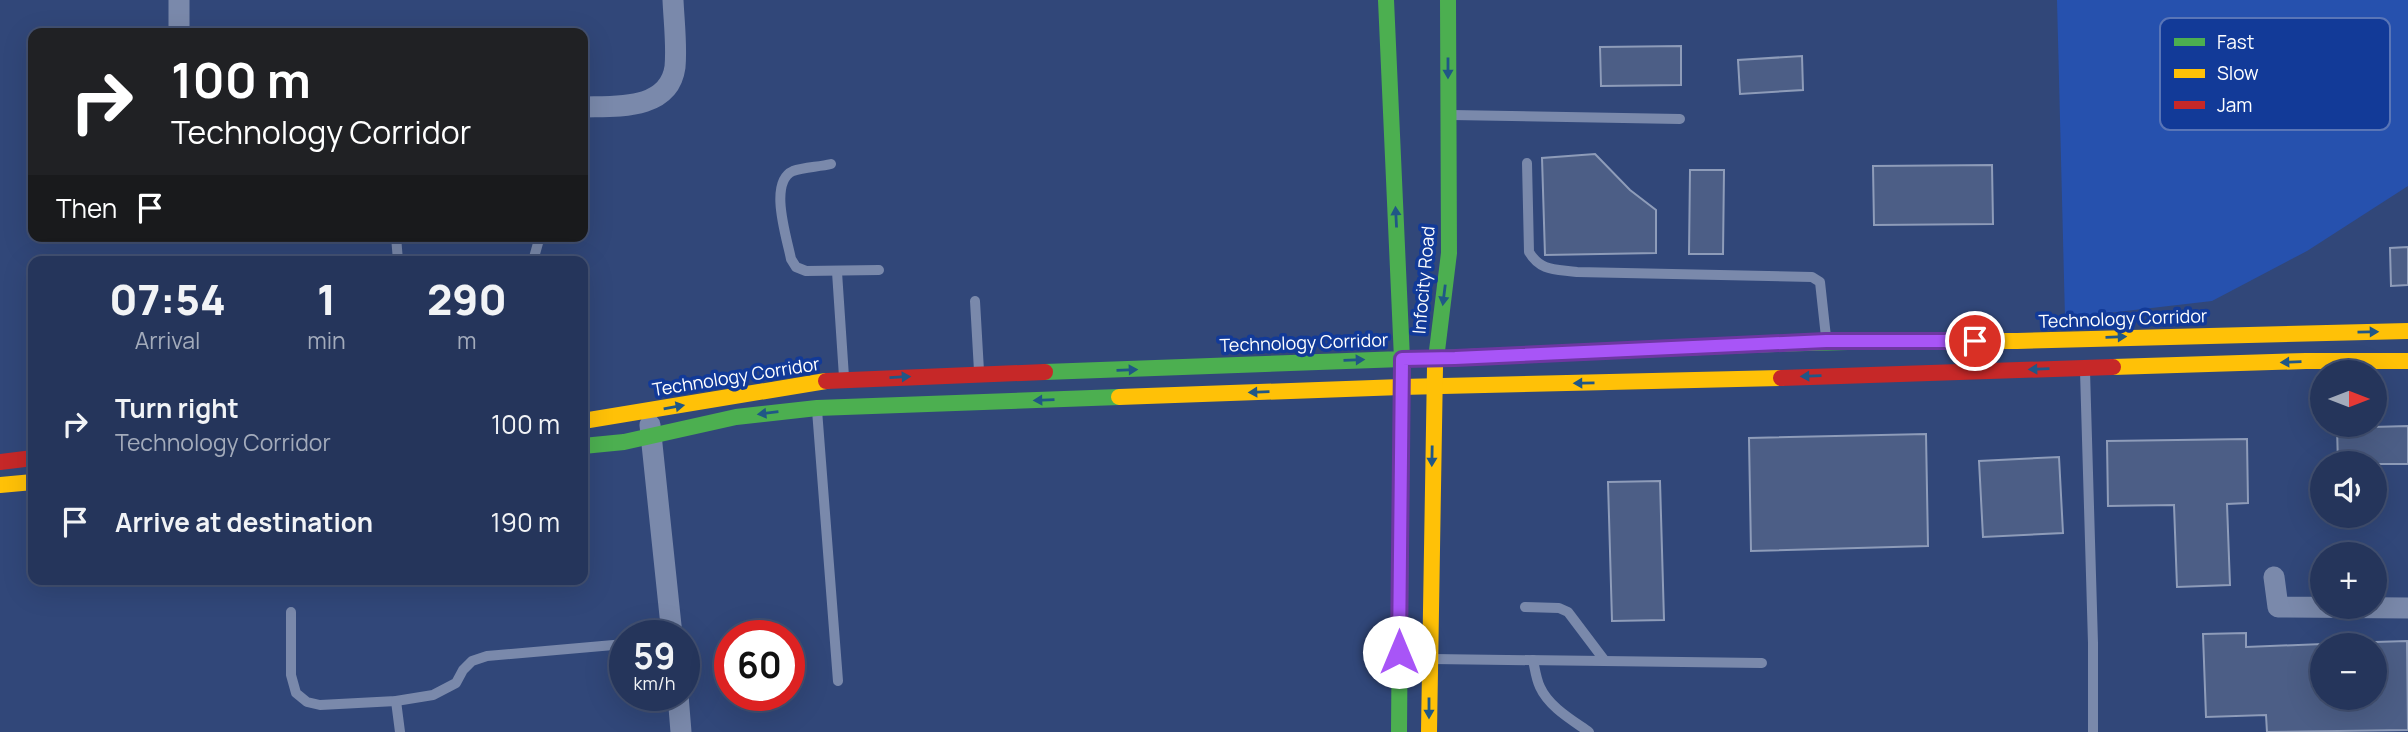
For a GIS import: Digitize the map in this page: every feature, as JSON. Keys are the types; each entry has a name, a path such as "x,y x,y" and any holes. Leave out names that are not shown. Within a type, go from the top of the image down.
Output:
{"main road":[{"name":"Infocity Road","path":"1386,0 1402,359 1399,732"},
{"name":"Infocity Road","path":"1429,732 1433,387 1449,253 1448,0"},
{"name":"Technology Corridor","path":"588,420 815,382 1436,359 1826,341 2017,341 2408,331"},
{"path":"588,446 624,442 736,417 817,408 1401,387 2085,367 2408,361"},
{"path":"0,462 28,459"},
{"path":"0,485 28,482"}],"street":[{"path":"179,0 179,28"},
{"path":"588,107 625,106 651,100 668,86 675,68 673,0"},
{"path":"648,411 671,620"},
{"path":"2274,577 2278,607 2408,608"},
{"path":"679,711 681,732"}],"lane":[{"path":"1449,115 1680,119"},
{"path":"1527,163 1529,252 1535,262 1546,268 1577,272 1812,276 1820,282 1826,341"},
{"path":"831,164 792,172 784,179 780,188 790,259 796,267 806,271 880,270"},
{"path":"837,272 844,381"},
{"path":"975,301 979,374"},
{"path":"2085,367 2094,643 2093,732"},
{"path":"817,408 838,681"},
{"path":"1525,607 1559,608 1569,612 1605,661"},
{"path":"291,612 291,675 296,693 307,702 320,705 396,701 433,695 456,683 472,661 487,656 609,645"},
{"path":"1429,659 1762,663"},
{"path":"1533,660 1539,687 1545,696 1589,732"},
{"path":"396,701 400,732"}],"shaded area":[{"path":"2057,0 2408,0 2408,186 2307,251 2212,301 2065,318"}],"building":[{"path":"1681,46 1681,85 1601,86 1600,47"},
{"path":"1802,56 1803,90 1740,94 1738,60"},
{"path":"1595,154 1630,190 1656,210 1656,253 1545,255 1542,158"},
{"path":"1992,165 1993,224 1874,225 1873,166"},
{"path":"1690,170 1724,170 1723,254 1689,254"},
{"path":"2408,247 2408,285 2391,286 2390,248"},
{"path":"2408,426 2408,464 2387,464 2387,451 2338,451 2337,438 2387,438 2387,427"},
{"path":"1926,434 1928,546 1751,551 1749,438"},
{"path":"2247,439 2248,503 2227,504 2230,585 2177,587 2174,505 2108,506 2107,441"},
{"path":"2059,457 2063,533 1983,537 1979,461"},
{"path":"1660,481 1664,620 1612,621 1608,482"},
{"path":"2246,633 2246,647 2310,644 2310,710 2387,710 2387,642 2407,641 2408,730 2267,732 2266,715 2206,717 2203,634"}],"traffic: fast":[{"path":"1045,372 1402,359 1386,0"},
{"path":"1436,359 1449,253 1448,0"},
{"path":"1399,732 1402,359 1798,343 1930,341"},
{"path":"588,446 624,442 736,417 817,408 1119,397"}],"traffic: slow":[{"path":"1930,341 2408,331"},
{"path":"2113,367 2408,361"},
{"path":"1429,732 1435,367"},
{"path":"1401,387 1781,378"},
{"path":"588,420 826,381"},
{"path":"1119,397 1401,387"},
{"path":"0,485 28,482"}],"traffic: jam":[{"path":"1781,378 2113,367"},
{"path":"826,381 1045,372"},
{"path":"0,462 28,459"}],"route":[{"path":"1399,652 1402,359 1826,341 1975,341"}]}
